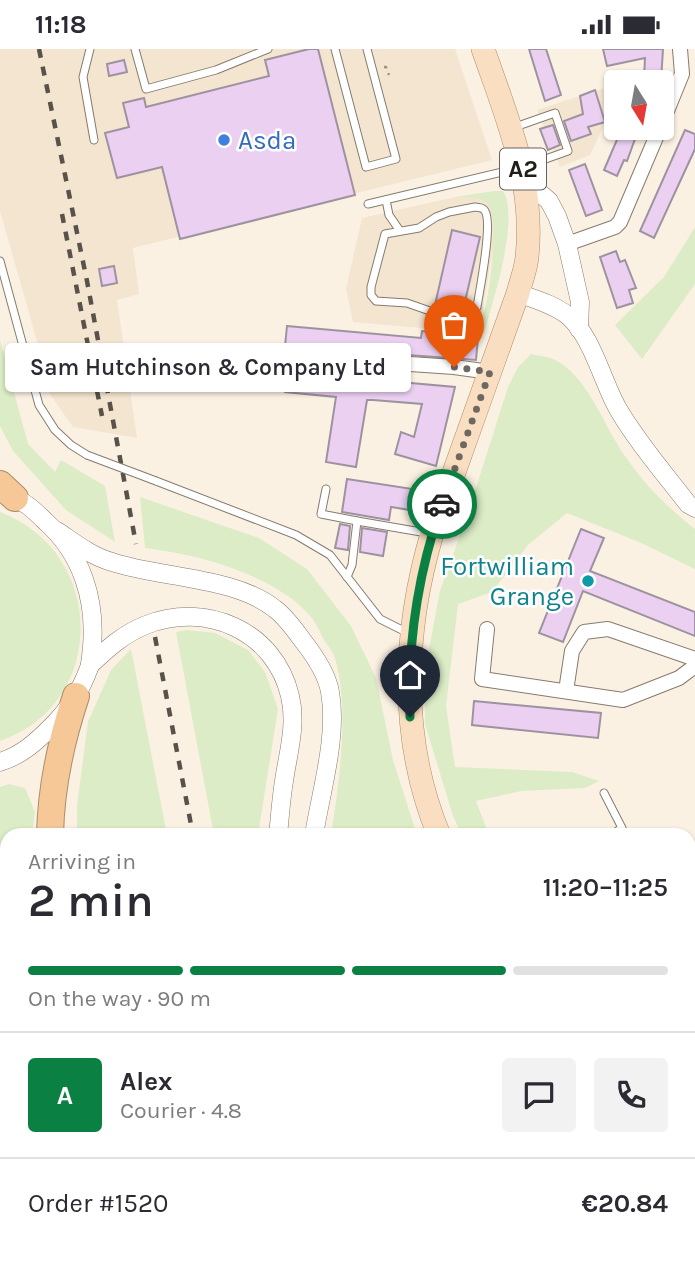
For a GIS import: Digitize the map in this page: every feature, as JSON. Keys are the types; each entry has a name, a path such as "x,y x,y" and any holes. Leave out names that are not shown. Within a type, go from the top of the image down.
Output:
{"highway":[{"path":"50,828 51,806 64,733 76,696"}],"main road":[{"name":"A2","path":"437,828 426,793 410,717 408,682 424,559 518,293 527,258 524,174 483,49"}],"street":[{"path":"674,93 682,74 680,49"},
{"path":"567,244 615,227 620,222 655,140"},
{"path":"524,174 549,201 567,244 580,302 579,330"},
{"path":"518,293 548,304 566,315 579,330 618,408 688,504 695,508"},
{"path":"279,355 490,372"},
{"path":"5,492 93,555 145,571 231,587 274,607 315,656 330,692 330,739 315,828"},
{"path":"57,531 79,563 88,587 93,618 90,666"},
{"path":"0,762 14,758 36,743 76,696 90,666 116,641 146,625 177,617 220,620 261,644 282,674 290,695 293,731 279,828"},
{"path":"487,628 482,679 623,700 679,678 695,666"},
{"path":"566,691 572,651 584,632 608,629 695,659"}],"lane":[{"path":"90,49 83,76 94,140"},
{"path":"135,49 146,89 216,70 268,49"},
{"path":"335,49 366,167 396,159 367,49"},
{"path":"368,204 524,174 568,151 555,113 510,129"},
{"path":"386,200 389,215 400,231"},
{"path":"385,234 419,228 436,217 463,208 482,208 486,212 489,229 477,307 471,316 447,317 407,303 376,301 371,295 389,215"},
{"path":"0,261 39,405 55,430 71,445 87,455 296,535 330,555 380,619 412,635"},
{"path":"326,489 321,514 432,534"},
{"path":"347,577 352,565 358,521"},
{"path":"604,793 622,828"}],"shaded area":[{"path":"0,49 455,49 492,160 133,248 139,294 117,300 137,438 73,427 47,390 42,359 0,211"},
{"path":"604,88 604,125 590,155 560,167 537,110"},
{"path":"455,197 476,197 489,203 493,212 495,238 481,320 464,332 353,322 346,289 362,218"}],"green space":[{"path":"503,191 507,204 507,240 484,333 468,331 480,322 484,311 492,260 493,223 487,203 476,198 455,197"},
{"path":"695,227 695,284 642,359 615,325 664,277"},
{"path":"0,340 28,444 55,472 61,460 105,486 115,542 66,510 13,451 0,426"},
{"path":"531,354 553,359 576,377 635,469 658,497 695,529 695,569 639,542 567,513 528,545 492,592 458,604 446,706 455,767 572,772 599,781 585,788 521,791 476,801 486,828 459,828 425,724 426,665 440,591 508,387 518,367"},
{"path":"140,497 259,538 307,569 351,626 376,678 393,760 415,828 332,828 342,746 342,700 335,658 311,617 278,589 257,578 211,561 145,548"},
{"path":"0,512 35,532 60,559 75,592 81,627 76,662 61,695 36,722 0,741"},
{"path":"187,630 215,633 248,650 265,672 278,709 259,828 213,828 176,632"},
{"path":"131,649 166,828 77,828 77,806 88,722 111,670"},
{"path":"9,784 25,788 35,812 33,828 0,828 0,787"}],"building":[{"name":"Asda","path":"318,49 355,195 180,239 162,167 117,178 105,133 129,127 123,103 144,98 146,107 269,76 265,60"},
{"path":"529,49 546,49 561,95 545,101"},
{"path":"603,49 663,49 662,70 644,70 645,58 607,66"},
{"path":"124,60 127,72 109,76 107,64"},
{"path":"595,90 604,122 588,127 591,134 571,141 564,121 583,114 580,96"},
{"path":"553,125 560,145 548,150 540,129"},
{"path":"685,130 695,134 695,149 654,238 640,231"},
{"path":"617,140 635,140 627,161 624,160 617,176 604,170"},
{"path":"585,164 602,210 586,216 569,170"},
{"path":"452,230 480,237 463,310 435,305"},
{"path":"616,251 620,262 625,260 636,288 629,290 633,303 617,308 600,257"},
{"path":"114,266 117,283 102,286 99,269"},
{"path":"287,326 421,338 422,331 478,338 476,360 285,346"},
{"path":"287,372 455,387 436,466 395,454 401,432 414,437 422,404 373,400 367,400 356,467 326,462 336,397 285,392"},
{"path":"347,479 419,490 416,511 391,507 389,520 342,512"},
{"path":"340,524 350,526 348,550 335,548"},
{"path":"362,528 387,532 383,556 360,552"},
{"name":"Fortwilliam Grange","path":"581,529 604,538 590,571 695,612 695,636 583,591 563,642 539,633"},
{"path":"474,701 601,713 598,738 472,725"}],"railway":[{"path":"39,49 87,281 136,544"},
{"path":"62,214 102,416"},
{"path":"155,637 192,828"}],"way so far":[{"path":"442,504 490,372 454,367"}],"place":[{"name":"Asda","path":"224,140"},
{"name":"Sam Hutchinson & Company Ltd","path":"454,367"},
{"name":"Fortwilliam Grange","path":"588,581"}],"route":[{"path":"410,717 408,682 417,598 424,559 442,504"}]}
